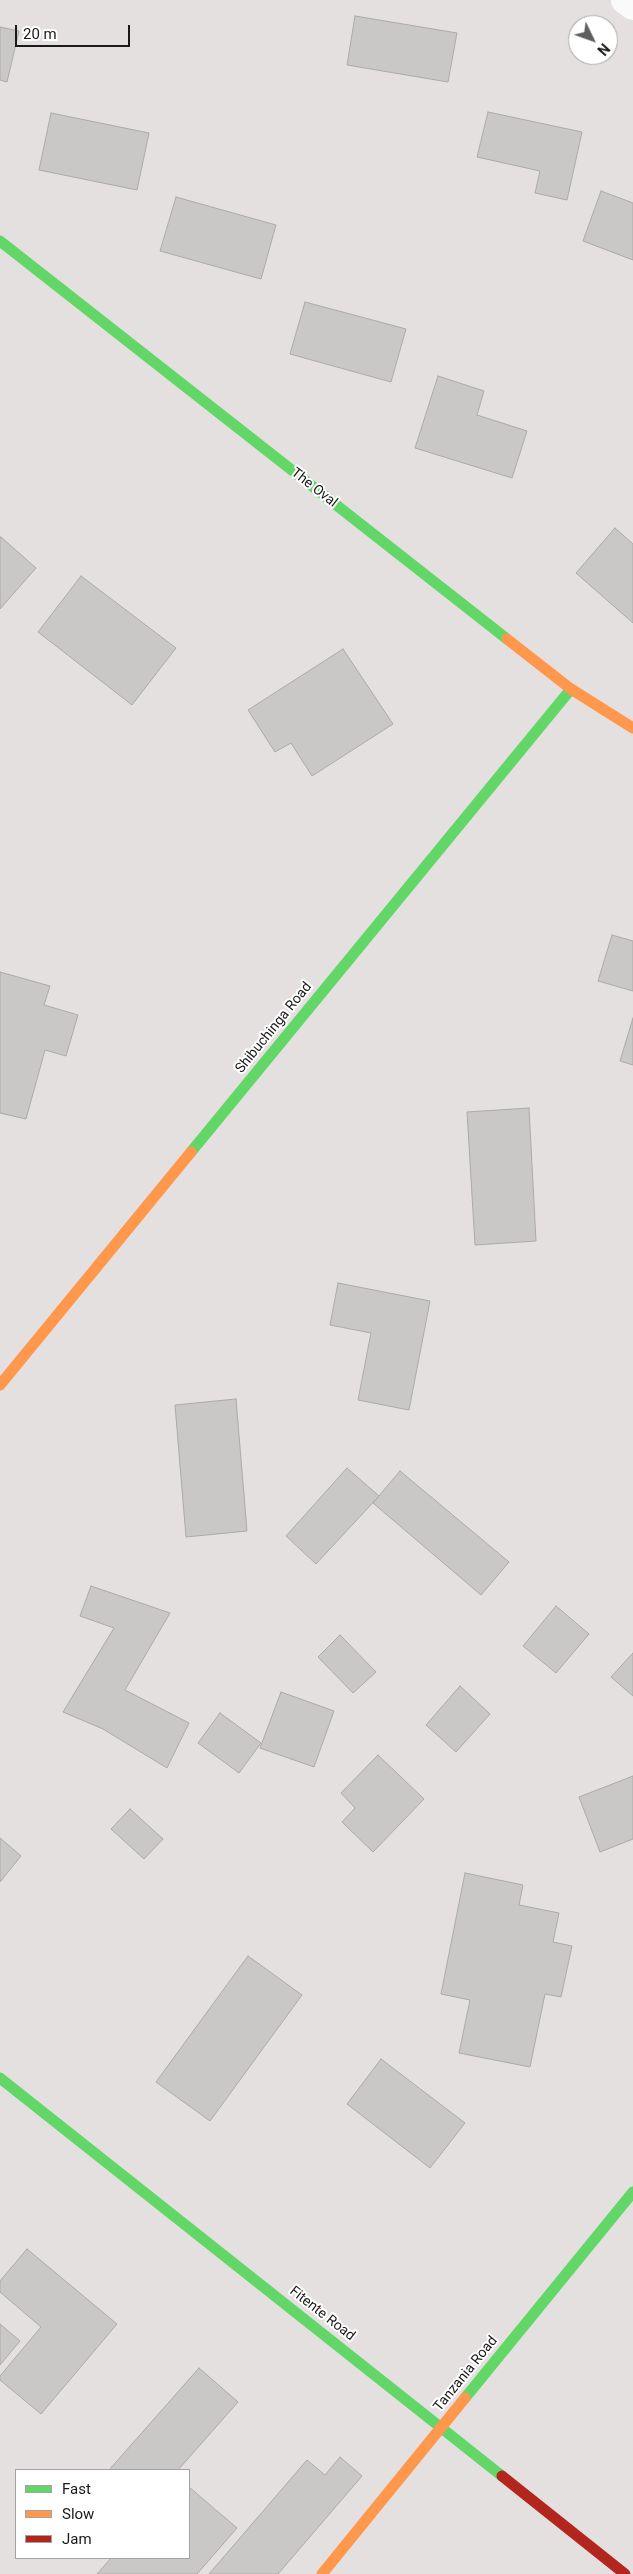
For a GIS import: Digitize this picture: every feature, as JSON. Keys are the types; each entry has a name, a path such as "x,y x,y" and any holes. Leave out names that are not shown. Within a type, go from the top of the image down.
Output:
{"street":[{"path":"625,0 633,6"},
{"name":"The Oval","path":"0,241 571,689 633,728"},
{"name":"Shibuchinga Road","path":"0,1385 571,689"},
{"name":"Fitente Road","path":"0,2078 625,2574"},
{"name":"Tanzania Road","path":"322,2574 633,2192"}],"building":[{"path":"355,16 457,33 448,82 347,65"},
{"path":"0,27 19,31 7,82 0,80"},
{"path":"488,112 582,132 567,200 535,193 540,171 477,157"},
{"path":"51,113 149,133 137,190 39,170"},
{"path":"601,191 633,203 633,260 583,241"},
{"path":"176,197 276,225 261,279 160,251"},
{"path":"305,302 406,329 391,382 290,354"},
{"path":"438,376 484,391 477,415 527,431 512,478 415,448"},
{"path":"615,528 633,544 633,623 576,573"},
{"path":"0,538 36,568 0,609"},
{"path":"81,576 176,648 132,705 38,632"},
{"path":"343,649 393,724 312,776 291,743 275,752 248,710"},
{"path":"612,935 633,941 633,991 598,981"},
{"path":"0,972 50,986 44,1005 78,1015 66,1056 45,1050 26,1119 0,1113"},
{"path":"633,1018 633,1065 620,1061"},
{"path":"529,1108 536,1241 475,1245 467,1112"},
{"path":"338,1283 430,1301 409,1410 358,1400 371,1333 330,1325"},
{"path":"236,1399 247,1531 186,1537 175,1405"},
{"path":"347,1468 379,1496 316,1564 286,1536"},
{"path":"400,1471 509,1562 481,1595 373,1503"},
{"path":"91,1586 170,1613 125,1690 189,1723 167,1768 103,1729 63,1712 114,1628 80,1616"},
{"path":"556,1606 589,1634 556,1673 523,1646"},
{"path":"340,1635 376,1672 353,1693 318,1657"},
{"path":"633,1653 633,1696 611,1677"},
{"path":"460,1686 490,1714 456,1752 426,1725"},
{"path":"281,1692 334,1711 314,1767 260,1748"},
{"path":"220,1713 261,1743 239,1773 198,1743"},
{"path":"378,1755 424,1799 373,1852 342,1822 355,1808 341,1793"},
{"path":"633,1776 633,1839 600,1852 579,1797"},
{"path":"130,1809 163,1839 144,1859 111,1829"},
{"path":"0,1838 21,1856 0,1882"},
{"path":"465,1873 523,1885 519,1905 559,1913 553,1942 572,1946 561,1997 545,1994 530,2067 459,2053 470,2000 441,1994"},
{"path":"248,1956 302,1995 210,2121 156,2082"},
{"path":"381,2059 465,2123 430,2168 347,2104"},
{"path":"27,2249 117,2324 41,2414 0,2380 0,2376 41,2327 0,2292 0,2281"},
{"path":"0,2324 20,2341 0,2365"},
{"path":"199,2368 238,2402 179,2469 110,2469"},
{"path":"340,2457 362,2476 278,2574 209,2574 307,2460 325,2475"},
{"path":"190,2488 237,2528 197,2574 97,2574 110,2559 190,2559"}],"traffic: fast":[{"path":"0,241 507,639"},
{"path":"191,1152 571,689"},
{"path":"0,2078 502,2476"},
{"path":"465,2398 633,2192"}],"traffic: slow":[{"path":"507,639 571,689 633,728"},
{"path":"0,1385 191,1152"},
{"path":"322,2574 465,2398"}],"traffic: jam":[{"path":"502,2476 625,2574"}]}
